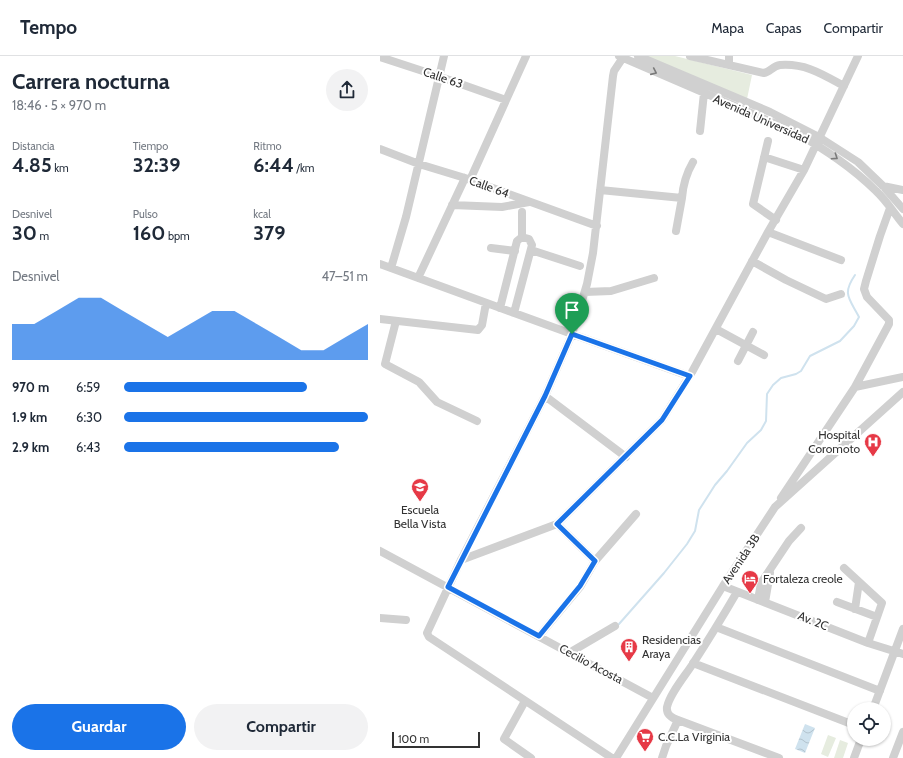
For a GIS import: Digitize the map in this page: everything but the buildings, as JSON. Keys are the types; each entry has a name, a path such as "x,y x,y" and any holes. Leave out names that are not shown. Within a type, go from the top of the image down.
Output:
{"street":[{"path":"391,268 406,217 419,164 442,56"},
{"path":"418,278 452,205 468,179 526,56"},
{"name":"Avenida Universidad","path":"638,56 770,112 858,162 883,186 903,209"},
{"path":"690,56 764,73 767,73 772,68 780,65 803,66 811,68 844,86"},
{"path":"729,56 729,65"},
{"path":"461,560 557,524 662,420 690,376 768,232 804,170 858,56"},
{"name":"Calle 63","path":"380,57 506,100"},
{"path":"612,758 429,637 427,633 461,560 545,396 572,334 585,292 593,253 613,76 622,57"},
{"name":"Avenida Universidad","path":"622,57 796,133 818,140 877,191 903,224"},
{"path":"700,131 704,93"},
{"path":"768,141 753,204 776,220"},
{"name":"Calle 64","path":"380,149 597,226"},
{"path":"764,157 804,170"},
{"path":"676,231 684,182 687,172 693,162"},
{"path":"883,186 903,190"},
{"path":"600,190 682,198"},
{"path":"452,205 502,207 530,202"},
{"path":"775,507 855,387 889,324 889,320 867,297 864,290 890,208"},
{"path":"522,212 522,237"},
{"path":"768,232 841,260"},
{"path":"514,313 532,245 529,239 522,237"},
{"path":"500,308 517,241 522,237"},
{"path":"491,248 515,251"},
{"path":"530,250 580,266"},
{"path":"752,261 786,280 826,299 841,294"},
{"path":"380,265 690,376"},
{"path":"585,292 611,291 654,278"},
{"path":"380,319 478,330 482,325 486,303"},
{"path":"396,321 385,364 419,382 437,402 477,421"},
{"path":"716,329 764,355"},
{"path":"738,361 753,332"},
{"path":"855,387 903,377"},
{"name":"Avenida 3B","path":"616,758 723,586 775,507 903,392"},
{"path":"545,396 626,457"},
{"path":"539,636 580,586 595,561 636,514"},
{"path":"557,524 595,561"},
{"path":"761,601 771,570 789,541 801,528"},
{"name":"Cecilio Acosta","path":"380,551 654,698"},
{"path":"844,568 882,603 868,643"},
{"path":"855,609 859,582"},
{"name":"Av. 2C","path":"723,586 868,643 903,654"},
{"path":"736,592 716,627 674,693 668,707 668,712 670,716 678,720 775,757"},
{"path":"837,602 876,617"},
{"path":"380,618 406,620"},
{"path":"569,653 614,626"},
{"path":"716,627 880,691"},
{"path":"876,702 903,629"},
{"path":"693,663 847,722"},
{"path":"525,701 504,739 532,758"},
{"path":"662,758 678,720"},
{"path":"893,758 903,732"},
{"path":"854,758 858,746"}],"shaded area":[{"path":"646,56 675,56 752,75 747,99"},
{"path":"828,735 836,738 828,757 821,754"},
{"path":"840,740 847,743 843,758 834,758"}],"water":[{"path":"805,724 815,728 805,753 795,749"}],"waterway":[{"path":"619,624 664,573 687,544 695,531 699,510 715,485 747,443 761,430 766,421 767,394 773,385 781,378 801,371 810,356 840,341 854,326 859,317 848,296 848,292 851,281 855,275"}],"place":[{"name":"Hospital Coromoto","path":"873,457"},
{"name":"Escuela Bella Vista","path":"420,502"},
{"name":"Fortaleza creole","path":"750,594"},
{"name":"Residencias Araya","path":"629,662"},
{"name":"C.C.La Virginia","path":"645,752"}],"route":[{"path":"572,334 690,376 662,420 557,524 595,561 580,586 539,636 448,587 545,396 572,334"}]}
